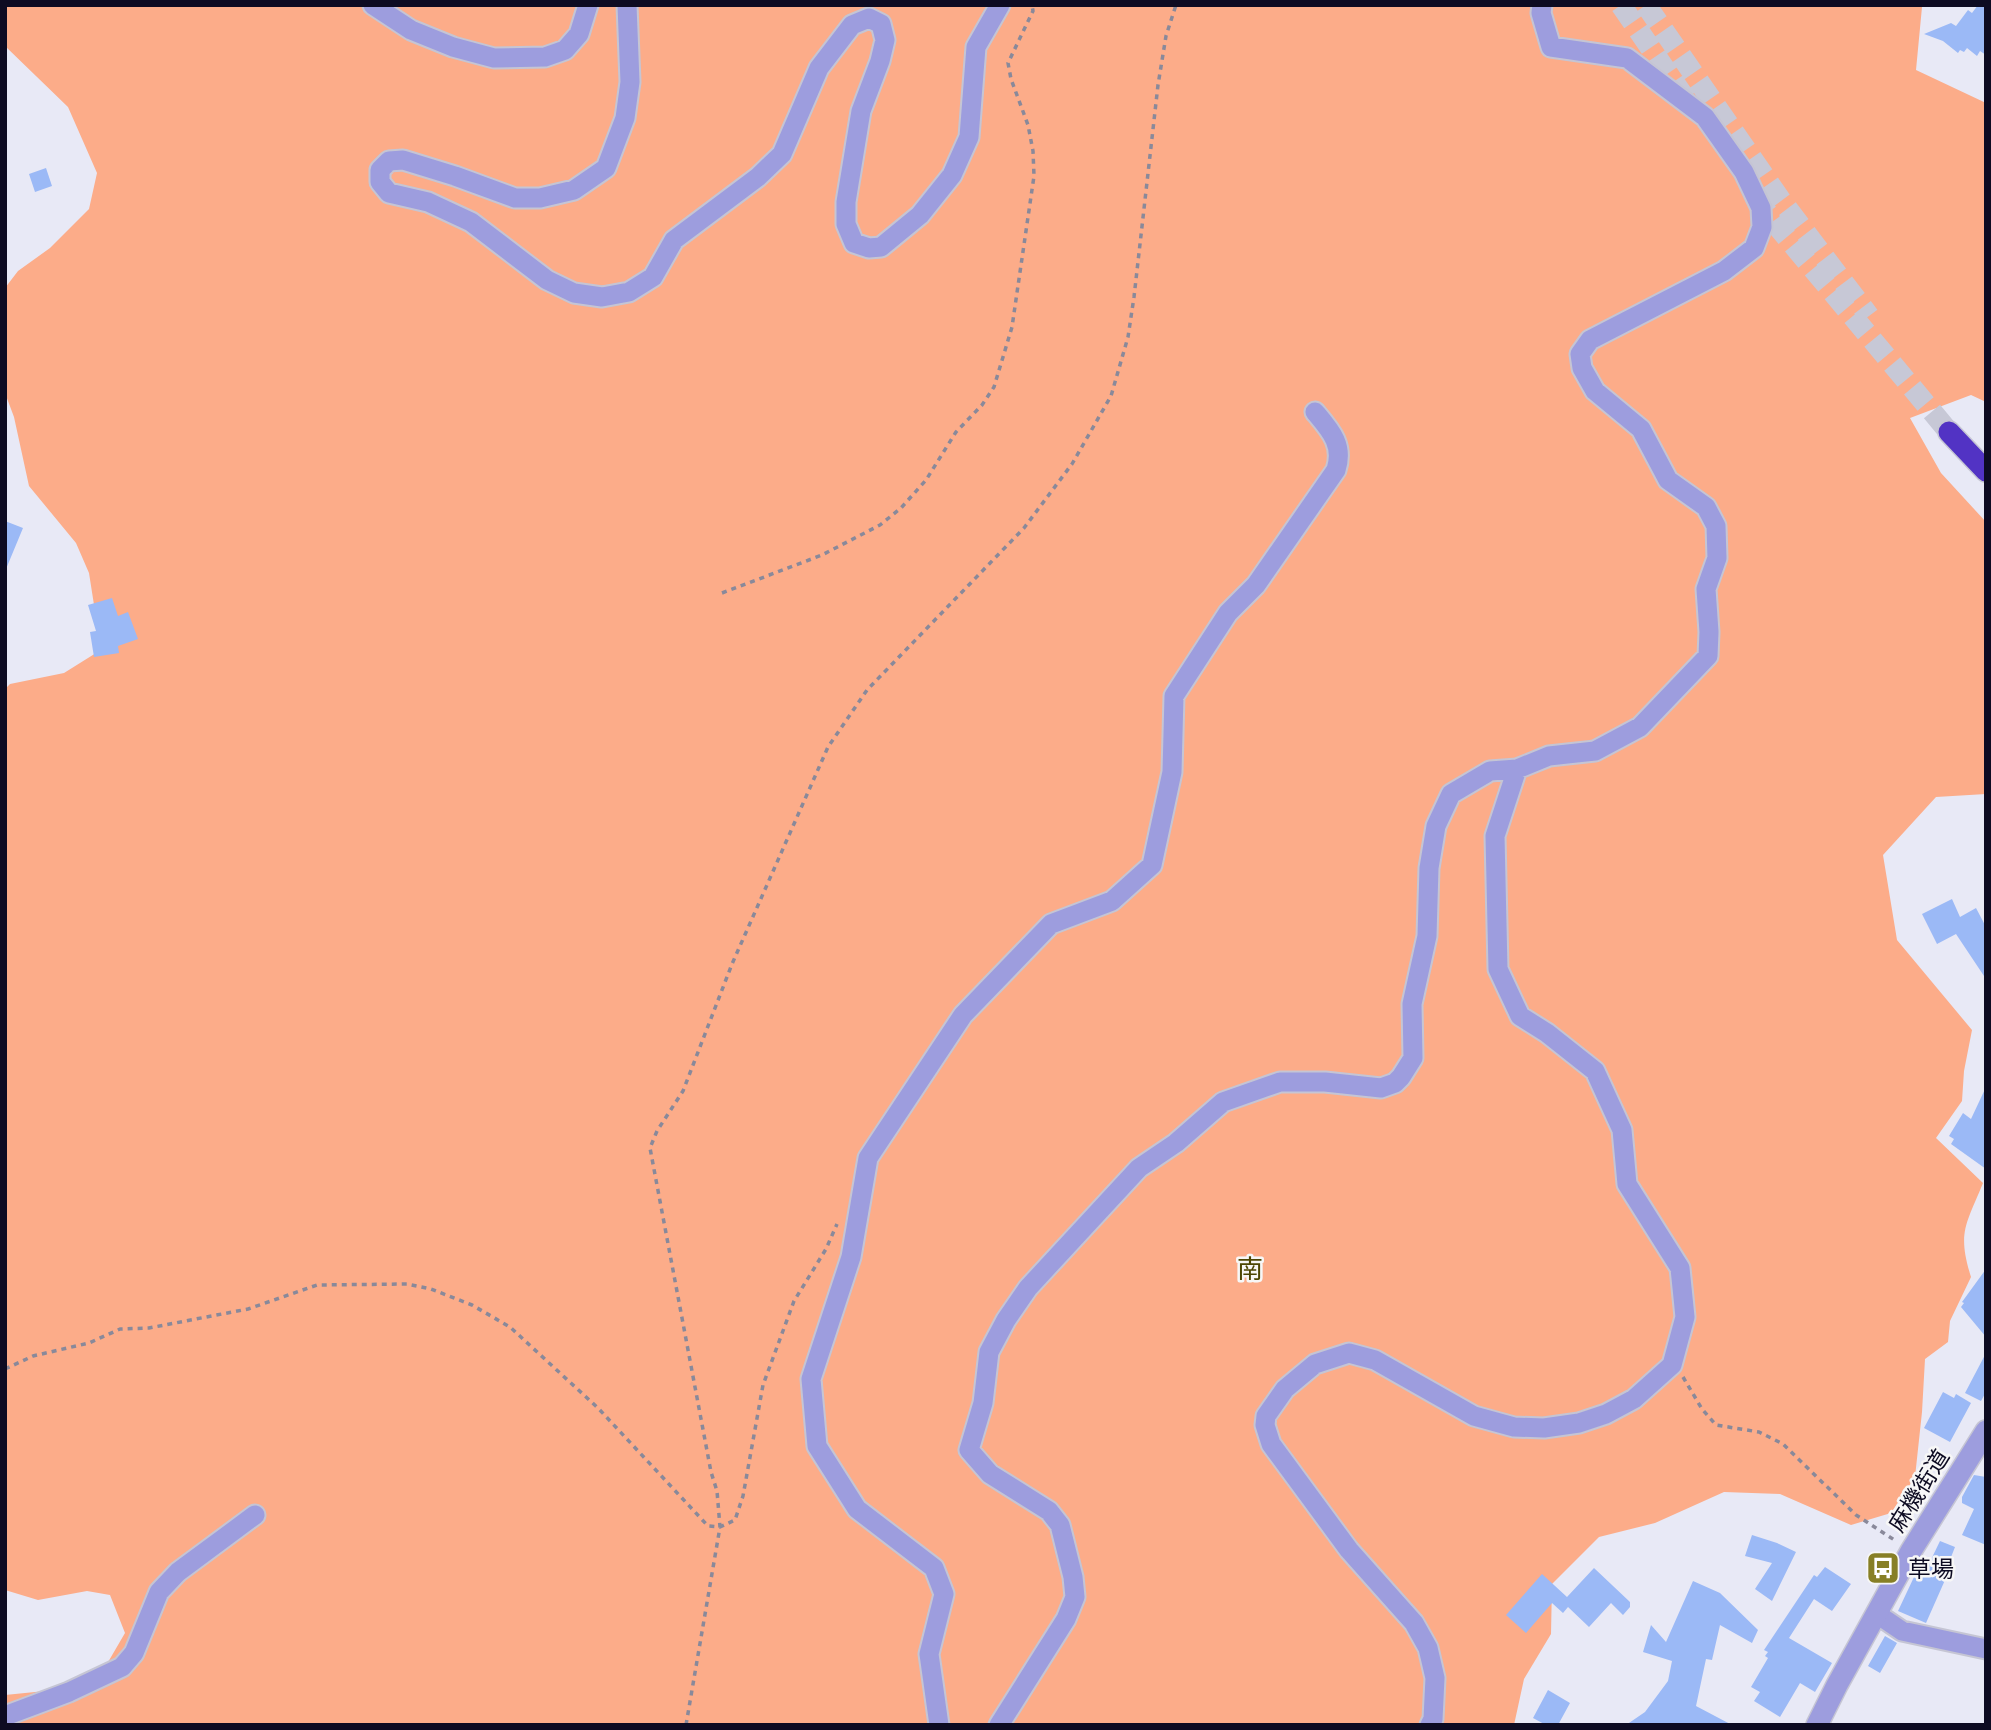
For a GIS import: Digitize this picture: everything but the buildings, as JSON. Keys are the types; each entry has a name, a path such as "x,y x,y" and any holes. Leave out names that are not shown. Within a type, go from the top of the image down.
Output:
{"highway":[{"path":"1986,454 1953,427 1986,471"}],"street":[{"path":"373,5 411,30 453,47 495,58 545,57 565,50 579,34 588,5"},
{"path":"627,5 630,82 625,118 606,168 574,190 540,198 515,198 403,160 389,161 380,170 380,183 389,193 428,202 471,222 547,280 574,293 602,297 629,292 653,276 674,240 758,177 782,153 819,68 852,25 869,18 881,24 885,40 861,111 845,224 854,243 869,248 881,247 920,215 952,175 969,137 976,47 1000,5"},
{"path":"999,1725 1066,1619 1075,1597 1073,1577 1060,1525 1049,1511 990,1475 969,1450 983,1402 989,1352 1006,1320 1028,1289 1139,1168 1176,1143 1223,1102 1280,1082 1325,1082 1381,1088 1395,1083 1413,1058 1412,1004 1427,936 1429,868 1437,826 1451,794 1490,771 1517,769 1549,756 1595,751 1640,726 1708,656 1706,589 1717,558 1716,526 1706,507 1668,480 1641,429 1595,391 1582,368 1580,354 1590,340 1724,271 1754,248 1762,227 1761,208 1744,172 1706,117 1627,58 1551,47 1541,13 1542,5"},
{"path":"939,1725 929,1654 944,1594 934,1568 857,1509 817,1446 811,1379 851,1257 868,1158 963,1015 1051,925 1112,901 1152,865 1172,772 1174,696 1228,613 1256,585 1336,470 1339,445 1315,412"},
{"path":"1430,1725 1433,1719 1435,1678 1423,1640 1414,1623 1349,1550 1271,1444 1265,1425 1266,1416 1285,1389 1315,1364 1349,1353 1375,1360 1474,1416 1514,1427 1544,1429 1579,1423 1606,1414 1634,1399 1672,1365 1685,1317 1680,1268 1627,1184 1622,1130 1595,1071 1547,1033 1520,1016 1498,969 1495,836 1517,769"},
{"name":"麻機街道","path":"1817,1725 1911,1551 1986,1431"},
{"path":"5,1716 69,1692 122,1667 134,1653 159,1591 178,1572 256,1515"},
{"path":"1877,1614 1902,1631 1986,1649"}],"path":[{"path":"722,593 822,555 880,525 901,508 926,480 956,432 982,405 994,387 1012,327 1034,176 1028,125 1008,63 1033,11 1032,5"},
{"path":"686,1725 720,1527 717,1491 711,1472 650,1148 657,1131 683,1091 732,964 828,747 867,690 1024,528 1072,464 1111,396 1130,324 1158,85 1166,36 1176,5"},
{"path":"5,1369 33,1356 89,1343 120,1329 149,1328 248,1309 317,1286 407,1284 431,1289 472,1306 510,1327 598,1408 708,1526 720,1527 735,1520 739,1508 763,1385 794,1301 826,1249 841,1215"},
{"path":"1672,1365 1688,1382 1702,1409 1716,1425 1733,1430 1759,1432 1783,1444 1856,1515 1911,1551"}],"shaded area":[{"path":"5,5 1967,5 1922,7 1916,70 1986,103 1986,402 1971,395 1910,418 1941,473 1986,522 1986,794 1936,797 1883,855 1897,940 1972,1030 1964,1071 1962,1101 1936,1138 1983,1183 1965,1229 1965,1249 1971,1277 1950,1321 1948,1342 1925,1359 1915,1477 1891,1513 1851,1525 1780,1494 1724,1492 1655,1523 1599,1537 1552,1584 1551,1634 1524,1679 1514,1725 5,1725 5,1695 45,1691 104,1669 125,1633 110,1595 87,1591 38,1600 5,1590 5,689 10,684 64,673 96,653 97,624 89,573 76,543 29,486 14,417 5,393 5,288 18,271 50,248 89,209 97,173 68,107 5,46"}],"tunnel":[{"path":"1621,5 1687,101"},
{"path":"1646,5 1780,199 1869,316"},
{"path":"1755,196 1949,432"}],"place":[{"name":"草場","path":"1883,1568"}],"district":[{"name":"南","path":"1250,1268"}]}
